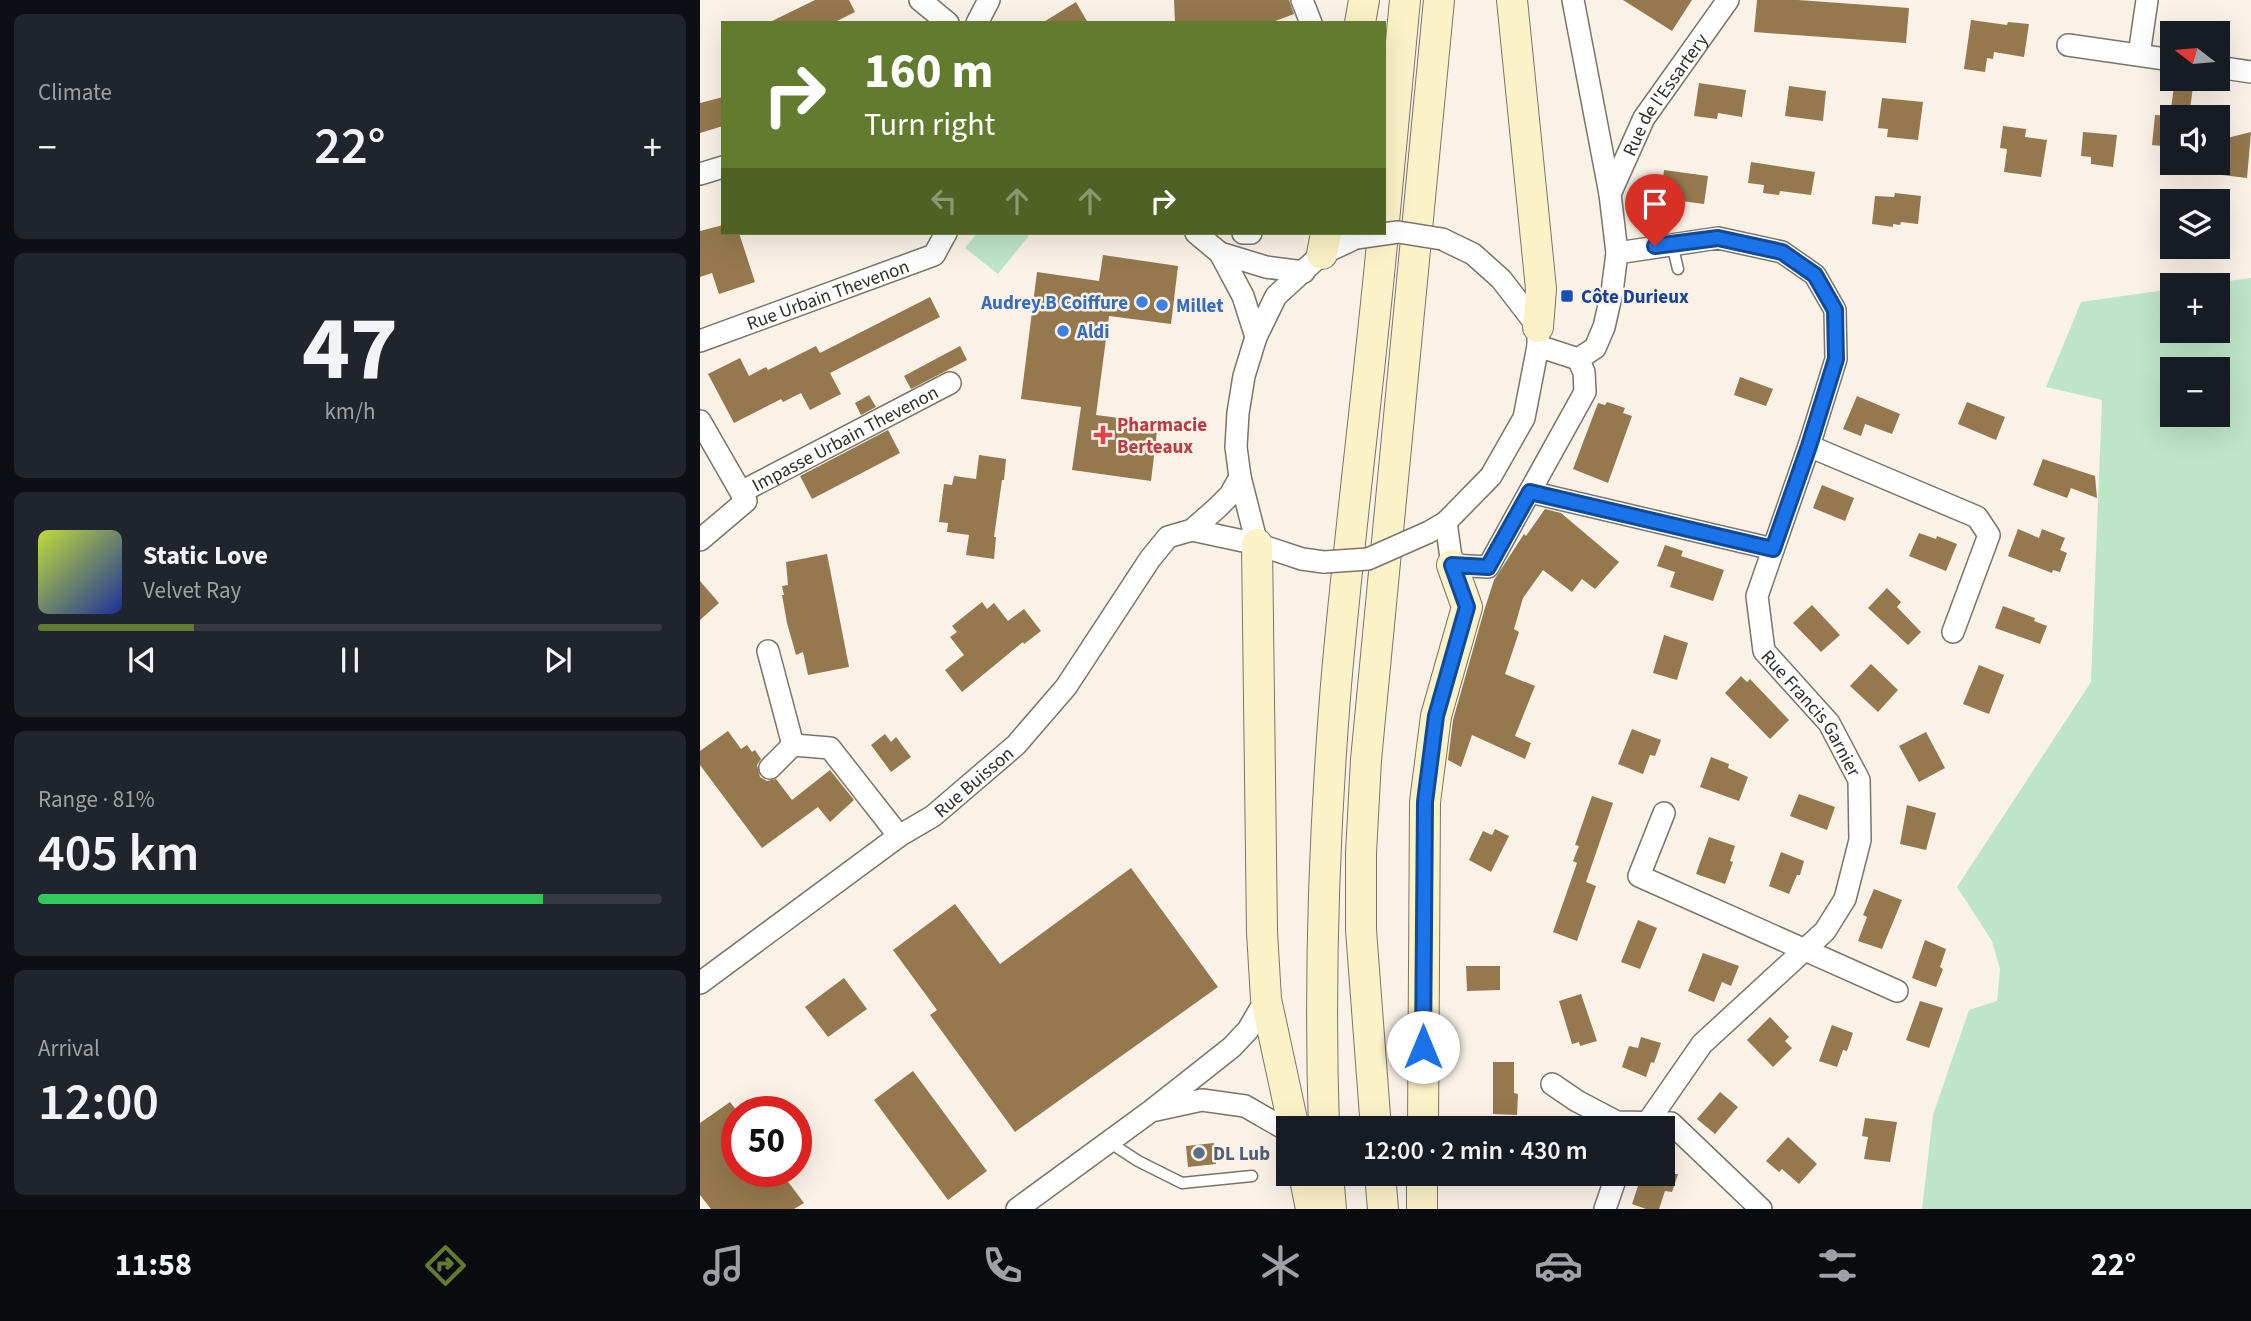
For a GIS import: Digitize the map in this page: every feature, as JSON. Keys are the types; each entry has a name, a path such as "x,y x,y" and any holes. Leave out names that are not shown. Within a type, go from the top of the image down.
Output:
{"main road":[{"path":"1360,21 1364,0"},
{"path":"1386,200 1405,0"},
{"path":"1375,1116 1361,930 1361,853 1366,760 1438,0"},
{"path":"1512,0 1541,289 1538,336"},
{"path":"1324,1116 1325,870 1369,235"},
{"path":"1257,544 1262,932 1266,999 1291,1116"},
{"path":"1423,1116 1425,802 1436,716 1467,607 1452,565"},
{"path":"1306,1186 1311,1209"},
{"path":"1329,1186 1331,1209"},
{"path":"1381,1186 1383,1209"},
{"path":"1422,1186 1422,1209"}],"street":[{"path":"920,0 946,21"},
{"path":"978,21 989,0"},
{"path":"1302,0 1310,21"},
{"path":"1437,527 1452,565 1488,567 1585,392 1587,353 1604,327 1617,253 1610,194 1573,0"},
{"name":"Rue de l'Essartery","path":"1610,194 1644,118 1728,0"},
{"path":"2139,55 2147,0"},
{"path":"2068,45 2160,58"},
{"path":"2230,69 2251,72"},
{"path":"700,174 721,168"},
{"path":"1386,233 1398,232 1442,239 1473,254 1501,279 1538,336 1587,353"},
{"name":"Rue Urbain Thevenon","path":"700,341 934,255 945,235"},
{"path":"1198,235 1220,253 1266,267 1369,235"},
{"name":"Rue Francis Garnier","path":"1617,253 1718,238 1782,252 1815,275 1835,310 1836,359 1809,446 1756,596 1764,651 1829,723 1859,780 1860,840 1845,899 1825,931 1702,1044 1652,1116"},
{"path":"1220,253 1242,296 1256,337"},
{"path":"1257,544 1240,477 1236,447 1244,376 1256,337 1276,296 1317,253"},
{"path":"1192,530 1257,544 1302,559 1324,562 1368,559 1437,527 1491,476 1524,418 1538,336"},
{"name":"Impasse Urbain Thevenon","path":"741,492 950,383"},
{"name":"Impasse Urbain Thevenon","path":"700,421 746,501 700,540"},
{"path":"1809,446 1977,517 1989,535 1953,632"},
{"name":"Rue Buisson","path":"700,982 899,836 933,816 1016,745 1066,687 1150,559 1168,537 1192,530 1230,495 1240,477"},
{"path":"1530,492 1773,549"},
{"path":"768,651 793,745"},
{"path":"770,768 793,745 830,748 899,836"},
{"path":"1664,813 1639,876 1897,991"},
{"path":"1017,1209 1151,1111 1232,1047 1248,1030 1266,999"},
{"path":"1552,1084 1606,1116"},
{"path":"1151,1111 1202,1100 1245,1106 1276,1124"},
{"path":"1675,1127 1761,1209"},
{"path":"1605,1209 1613,1186"}],"lane":[{"path":"1672,244 1678,269"},
{"path":"1109,1142 1138,1161 1182,1183 1252,1176"}],"green space":[{"path":"975,235 1029,235 998,274 965,248"},
{"path":"2251,278 2251,1209 1922,1209 1933,1115 1969,1010 1997,1001 2000,969 1992,941 1957,887 2091,682 2102,400 2046,387 2081,302 2160,291 2160,343 2230,343 2230,281"}],"building":[{"path":"815,0 849,0 855,12 837,21 772,21"},
{"path":"1174,0 1289,0 1294,14 1275,21 1175,21"},
{"path":"1623,0 1692,0 1672,31"},
{"path":"1757,0 1798,0 1909,8 1906,43 1754,32"},
{"path":"1076,2 1087,21 1045,21"},
{"path":"1971,20 2007,25 2008,22 2029,24 2024,57 1994,52 1993,59 1987,58 1985,72 1964,69"},
{"path":"1699,83 1746,90 1742,117 1718,113 1717,119 1694,116"},
{"path":"1789,86 1826,91 1823,121 1785,116"},
{"path":"2173,91 2192,91 2191,105 2171,105"},
{"path":"721,98 721,127 700,133 700,103"},
{"path":"1882,98 1923,102 1918,140 1887,137 1888,129 1878,128"},
{"path":"2155,115 2160,115 2160,146 2152,145"},
{"path":"2003,126 2026,129 2025,137 2047,140 2041,177 2004,172 2007,149 2000,148"},
{"path":"2083,132 2117,135 2113,167 2091,164 2091,157 2081,156"},
{"path":"2251,132 2247,178 2222,175 2230,175 2230,137"},
{"path":"1751,162 1815,172 1811,195 1780,191 1779,195 1763,193 1764,185 1748,183"},
{"path":"1664,170 1708,176 1704,204 1674,200 1675,197 1661,195"},
{"path":"1895,193 1921,196 1918,224 1901,222 1900,225 1893,224 1893,227 1872,224 1875,196 1894,197"},
{"path":"721,226 721,235 740,235 755,282 719,294 712,273 700,277 700,231"},
{"path":"1103,255 1178,266 1171,324 1109,316 1096,415 1158,423 1151,481 1072,470 1081,407 1021,399 1037,272 1099,281"},
{"path":"930,297 940,317 830,373 841,394 810,410 801,393 783,402 781,399 734,423 708,374 740,358 749,376 766,367 768,370 816,346 820,353"},
{"path":"960,346 967,360 911,389 904,376"},
{"path":"1740,377 1773,389 1766,406 1734,395"},
{"path":"869,395 876,407 861,415 855,403"},
{"path":"1857,396 1900,414 1892,434 1865,424 1861,436 1843,429"},
{"path":"1607,402 1625,408 1623,413 1632,416 1608,483 1573,469 1598,403 1605,405"},
{"path":"1967,402 2005,417 1996,440 1958,424"},
{"path":"888,430 900,453 812,499 800,476"},
{"path":"979,455 1006,459 994,537 994,559 966,555 969,535 947,532 948,523 939,522 944,484 952,485 954,476 976,479"},
{"path":"2043,459 2095,476 2097,498 2071,488 2067,498 2033,485"},
{"path":"1822,485 1854,498 1845,521 1813,508"},
{"path":"1545,509 1561,513 1619,562 1595,589 1582,579 1572,592 1543,570 1523,598 1514,629 1519,632 1505,674 1535,686 1515,736 1531,743 1525,759 1472,735 1461,767 1448,760 1453,720 1494,580 1524,534 1526,536"},
{"path":"2018,529 2039,538 2042,529 2065,538 2060,550 2067,553 2060,572 2053,570 2052,573 2008,556"},
{"path":"1919,533 1936,539 1937,536 1957,544 1946,571 1909,556"},
{"path":"1665,545 1683,551 1681,556 1724,570 1713,601 1670,587 1675,572 1657,566"},
{"path":"827,554 849,667 808,675 803,652 796,655 787,623 782,586 788,585 786,562"},
{"path":"700,581 719,603 700,620"},
{"path":"1887,588 1901,602 1897,607 1921,632 1908,645 1868,608"},
{"path":"982,602 987,609 994,603 1008,621 1024,609 1041,631 1024,644 1023,642 962,692 945,670 964,655 950,637 957,632 952,626"},
{"path":"1812,605 1840,635 1821,652 1793,623"},
{"path":"2003,606 2035,618 2034,621 2047,626 2040,644 1995,628"},
{"path":"1664,635 1688,643 1677,680 1653,673"},
{"path":"1871,664 1898,690 1878,712 1850,686"},
{"path":"1979,665 2004,675 1989,714 1963,704"},
{"path":"1741,676 1747,682 1750,679 1789,720 1770,739 1725,693"},
{"path":"1632,729 1661,740 1655,756 1650,755 1643,774 1618,764"},
{"path":"728,731 741,749 747,745 752,752 755,750 761,759 757,765 760,777 767,781 776,779 792,800 830,770 854,800 830,822 818,807 762,848 700,765 700,751"},
{"path":"1926,732 1945,768 1919,782 1899,746"},
{"path":"885,734 891,742 896,737 911,757 891,772 871,745"},
{"path":"1711,757 1729,764 1728,768 1748,777 1739,801 1700,787"},
{"path":"1799,794 1835,807 1827,830 1790,816"},
{"path":"1592,796 1613,803 1586,882 1596,886 1577,941 1553,932 1577,863 1573,861 1579,846 1575,845"},
{"path":"1907,805 1936,813 1926,850 1900,844"},
{"path":"1495,829 1509,836 1491,872 1469,860 1483,831 1492,835"},
{"path":"1709,837 1735,846 1730,861 1733,862 1725,884 1696,874"},
{"path":"1781,852 1804,861 1800,875 1797,875 1789,894 1769,886"},
{"path":"1131,868 1218,987 1015,1132 930,1015 937,1010 893,950 955,904 1000,964"},
{"path":"1874,889 1902,900 1882,949 1858,941 1867,917 1863,915"},
{"path":"1638,920 1657,928 1640,969 1621,962"},
{"path":"1925,940 1946,949 1940,967 1943,969 1936,987 1912,978"},
{"path":"1703,953 1739,966 1731,986 1722,982 1714,1002 1688,991"},
{"path":"1466,966 1500,966 1500,990 1467,991"},
{"path":"844,978 867,1009 828,1037 805,1007"},
{"path":"1581,994 1597,1041 1580,1046 1579,1042 1572,1044 1559,1001"},
{"path":"1920,1001 1943,1008 1929,1048 1906,1040"},
{"path":"1770,1017 1789,1037 1785,1041 1792,1048 1773,1067 1747,1040"},
{"path":"1832,1025 1853,1033 1847,1051 1843,1050 1837,1067 1819,1061"},
{"path":"1641,1037 1661,1043 1646,1077 1622,1067 1629,1046 1638,1048"},
{"path":"1493,1062 1514,1062 1514,1093 1518,1094 1517,1115 1493,1114"},
{"path":"913,1071 987,1171 948,1200 874,1100"},
{"path":"1720,1092 1738,1107 1715,1134 1697,1119"},
{"path":"721,1108 721,1187 792,1187 804,1203 794,1209 711,1209 700,1195 700,1123"},
{"path":"1865,1118 1897,1122 1890,1162 1864,1159 1868,1137 1862,1136"},
{"path":"1788,1137 1817,1164 1799,1184 1782,1169 1779,1172 1766,1161"},
{"path":"1214,1143 1216,1164 1188,1167 1186,1146"},
{"path":"1638,1186 1674,1186 1672,1192 1665,1191 1659,1209 1646,1209 1632,1204"}],"place":[{"name":"Côte Durieux","path":"1567,296"},
{"name":"Audrey.B Coiffure","path":"1142,302"},
{"name":"Millet","path":"1162,305"},
{"name":"Aldi","path":"1063,331"},
{"name":"Pharmacie Berteaux","path":"1103,435"},
{"name":"DL Lub","path":"1199,1153"}],"route":[{"path":"1423,1047 1425,802 1436,716 1467,607 1452,565 1488,567 1530,492 1773,549 1836,359 1835,310 1815,275 1782,252 1718,238 1655,246"}]}
